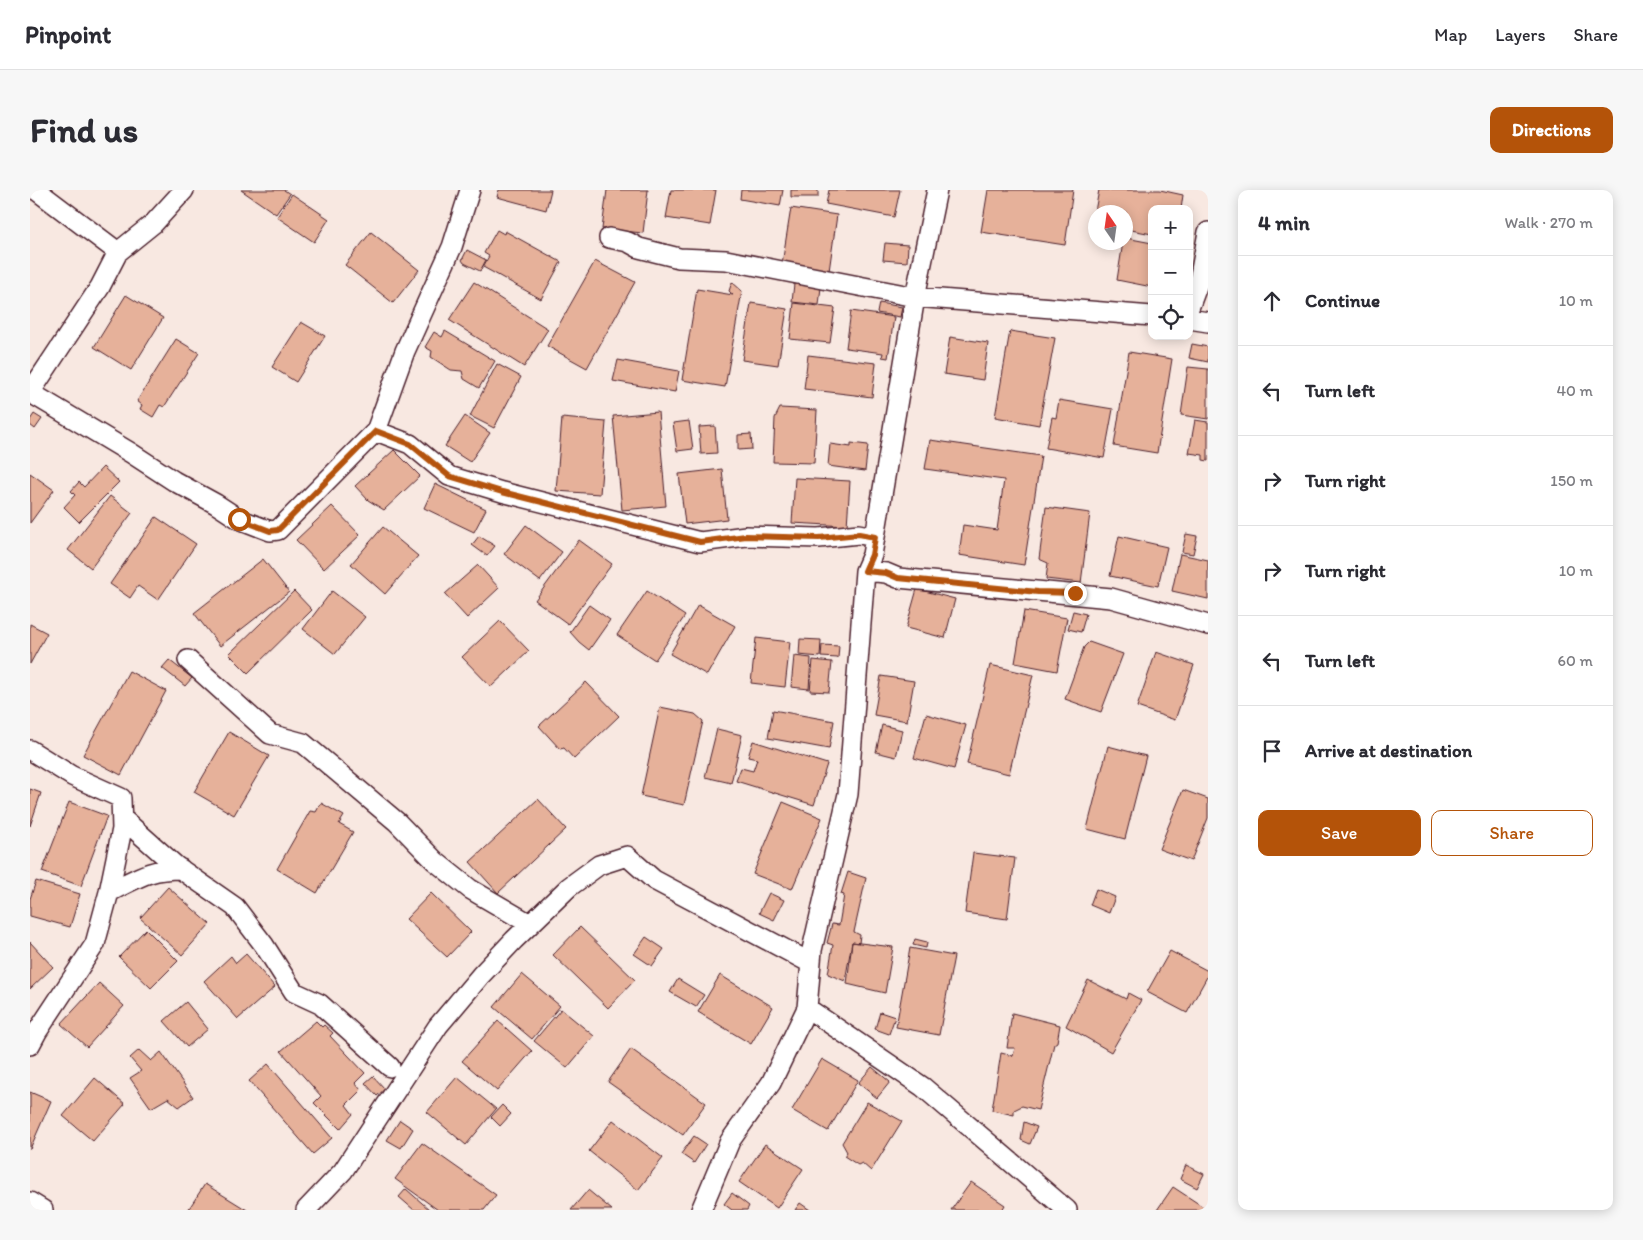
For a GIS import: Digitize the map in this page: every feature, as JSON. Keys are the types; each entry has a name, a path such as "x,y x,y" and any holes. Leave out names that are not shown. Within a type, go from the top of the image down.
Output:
{"street":[{"path":"36,190 118,252"},
{"path":"184,190 154,224 118,252 100,287 30,393 239,519 270,531 278,530 376,431 404,351 452,248 470,190"},
{"path":"701,1210 730,1141 771,1083 807,1008 812,950 848,794 865,571 872,555 915,298 937,190"},
{"path":"1193,297 1199,281 1208,232"},
{"path":"609,238 679,258 726,260 915,298 1148,316"},
{"path":"1193,320 1208,322"},
{"path":"376,431 410,444 449,476 502,492 700,542 746,536 819,538 859,534 875,537"},
{"path":"865,571 886,573 898,578 1111,598 1208,624"},
{"path":"188,660 270,734 303,743 397,822 435,862 470,889 530,924"},
{"path":"30,750 72,776 121,798 122,818 122,829 109,892 95,944 30,1045"},
{"path":"122,818 181,869 235,907 264,945 294,992 320,1004 390,1067"},
{"path":"306,1210 343,1171 438,1026 481,975 569,887 599,865 627,856 654,880 805,960"},
{"path":"109,892 147,872 163,869 181,869"},
{"path":"807,1008 924,1087 1067,1210"},
{"path":"30,1202 43,1210"}],"building":[{"path":"241,190 284,190 290,194 276,214"},
{"path":"499,190 551,190 546,210 497,197"},
{"path":"607,190 648,190 643,233 602,229"},
{"path":"671,190 716,190 710,225 666,218"},
{"path":"741,190 783,190 780,206 740,199"},
{"path":"791,190 818,190 818,197 791,197"},
{"path":"829,190 900,190 894,217 826,204"},
{"path":"988,190 1073,190 1065,245 981,232"},
{"path":"1099,190 1160,190 1183,195 1182,205 1148,205 1148,233 1133,230 1133,205 1096,205"},
{"path":"292,194 329,219 314,242 277,217"},
{"path":"791,208 837,215 829,271 782,264"},
{"path":"497,230 504,234 505,231 561,262 541,299 483,267 489,256 484,253"},
{"path":"371,232 419,270 393,303 345,265"},
{"path":"1133,239 1148,242 1148,286 1117,280 1122,250 1133,250"},
{"path":"885,243 908,245 907,262 883,260"},
{"path":"467,250 486,260 480,271 464,263 462,260"},
{"path":"595,261 635,282 587,368 547,346"},
{"path":"474,282 548,329 524,367 449,320"},
{"path":"732,282 742,291 725,387 682,380 697,289 733,295 729,291"},
{"path":"794,284 821,287 819,305 792,302"},
{"path":"126,295 163,318 131,370 94,347"},
{"path":"751,303 787,309 778,365 742,360"},
{"path":"794,303 835,308 830,343 790,339"},
{"path":"879,303 902,307 900,317 877,313"},
{"path":"851,311 894,317 888,358 882,357 883,353 846,348"},
{"path":"301,322 325,336 296,382 272,367"},
{"path":"445,331 495,361 479,388 464,379 462,371 451,370 431,357 432,351 425,347 434,332 442,337"},
{"path":"1010,331 1055,338 1039,425 995,417"},
{"path":"950,337 988,343 983,380 944,374"},
{"path":"176,339 199,353 164,407 160,405 153,417 140,409 142,405 137,401"},
{"path":"1192,344 1208,347 1208,362 1189,358"},
{"path":"1129,352 1172,359 1157,453 1114,446"},
{"path":"808,355 876,363 872,397 804,389"},
{"path":"618,360 679,371 675,392 613,381"},
{"path":"497,364 521,377 494,428 470,416"},
{"path":"1188,367 1208,369 1208,419 1181,415"},
{"path":"1059,400 1113,409 1104,458 1046,448 1052,417 1056,418"},
{"path":"780,408 817,410 814,463 773,462 775,418"},
{"path":"658,412 666,506 622,510 613,416"},
{"path":"34,414 42,419 35,429 30,425 30,420"},
{"path":"465,416 490,433 470,462 445,446"},
{"path":"562,418 606,422 600,494 556,491"},
{"path":"1195,420 1208,422 1208,461 1203,460 1203,455 1189,453"},
{"path":"689,421 693,449 677,451 673,423"},
{"path":"715,426 717,453 701,454 699,427"},
{"path":"751,434 752,449 738,450 738,435"},
{"path":"930,440 1041,456 1024,565 959,555 963,525 997,530 1004,480 925,469"},
{"path":"851,443 868,445 865,471 828,466 830,444 851,447"},
{"path":"394,450 420,476 384,510 368,500 355,486"},
{"path":"103,467 119,482 79,522 64,507 75,495 71,491 79,482 84,487"},
{"path":"722,469 727,519 685,524 679,474"},
{"path":"30,473 54,490 30,523"},
{"path":"795,478 850,481 847,526 792,523"},
{"path":"435,484 486,509 474,532 424,508"},
{"path":"110,496 132,513 91,568 68,550"},
{"path":"332,506 360,535 324,569 296,540"},
{"path":"1046,507 1090,513 1081,583 1046,579 1048,563 1039,559"},
{"path":"156,517 196,544 158,600 138,586 130,598 110,584"},
{"path":"526,525 562,552 540,581 504,554"},
{"path":"383,527 418,556 385,594 351,564"},
{"path":"1186,534 1197,536 1193,554 1182,552"},
{"path":"479,536 495,546 487,556 472,545"},
{"path":"1119,536 1167,547 1158,586 1110,576"},
{"path":"579,540 612,564 568,624 535,600"},
{"path":"1180,554 1208,560 1208,599 1172,591"},
{"path":"263,559 289,592 220,646 194,613"},
{"path":"478,565 499,588 467,618 445,594"},
{"path":"917,589 955,599 945,638 906,628"},
{"path":"294,591 312,610 248,673 229,654"},
{"path":"332,591 365,617 335,654 303,629"},
{"path":"647,591 685,616 655,660 617,635"},
{"path":"589,605 610,620 589,650 570,632"},
{"path":"698,605 735,626 707,675 670,654"},
{"path":"1024,611 1067,618 1057,671 1015,663"},
{"path":"1073,611 1086,614 1081,632 1068,629"},
{"path":"500,621 529,651 491,687 462,657"},
{"path":"30,624 47,633 30,664"},
{"path":"756,638 790,642 785,687 751,683"},
{"path":"800,639 821,640 820,657 799,655"},
{"path":"1089,642 1123,654 1101,712 1065,699 1084,647"},
{"path":"822,645 839,646 838,658 821,657"},
{"path":"1156,652 1194,665 1175,720 1137,707"},
{"path":"794,656 811,658 809,689 791,687"},
{"path":"169,660 192,678 185,686 162,668"},
{"path":"813,660 832,662 829,692 810,691"},
{"path":"990,665 1033,675 1009,774 967,764"},
{"path":"129,671 166,691 121,775 83,755"},
{"path":"881,676 914,681 907,721 874,715"},
{"path":"586,682 619,716 574,759 564,748 560,749 539,726"},
{"path":"660,707 695,714 703,721 684,805 641,796"},
{"path":"773,710 834,721 829,749 768,738"},
{"path":"926,714 966,725 954,769 914,758"},
{"path":"882,725 902,730 896,757 876,752"},
{"path":"717,729 742,735 731,783 705,777"},
{"path":"229,732 269,756 234,815 194,792"},
{"path":"753,741 827,764 814,805 736,781 741,768 753,771 757,759 748,757"},
{"path":"1108,746 1146,756 1125,839 1087,829"},
{"path":"30,789 41,793 30,826"},
{"path":"1183,790 1208,799 1208,818 1191,861 1159,849"},
{"path":"538,799 566,829 498,893 470,862"},
{"path":"69,802 107,816 81,886 42,872"},
{"path":"783,802 822,818 792,889 753,874"},
{"path":"321,803 344,816 339,824 353,832 317,893 277,869 310,811 316,812"},
{"path":"973,853 1015,858 1007,919 965,913"},
{"path":"848,872 866,878 854,932 860,935 859,943 852,942 845,981 828,974 833,945 827,943 832,924 839,925 844,895 841,894"},
{"path":"36,881 80,894 70,927 30,916 30,899"},
{"path":"168,887 210,924 182,955 140,918"},
{"path":"1096,889 1115,897 1109,913 1090,905"},
{"path":"431,893 471,932 447,957 406,919"},
{"path":"769,893 784,900 774,920 759,913"},
{"path":"580,927 635,980 608,1008 553,955"},
{"path":"146,929 178,961 151,988 119,957"},
{"path":"646,937 664,949 652,966 634,954"},
{"path":"915,939 927,942 926,948 913,945"},
{"path":"30,942 53,967 30,989"},
{"path":"852,942 893,947 885,993 847,984"},
{"path":"910,948 954,956 939,1035 896,1027"},
{"path":"1170,951 1208,971 1208,975 1187,1013 1147,992"},
{"path":"246,954 275,987 238,1019 204,981 231,956 236,963"},
{"path":"522,974 560,1006 532,1039 494,1007"},
{"path":"720,975 773,1007 751,1044 698,1012"},
{"path":"678,979 704,995 696,1007 670,992"},
{"path":"1088,980 1126,999 1128,993 1141,1000 1111,1052 1066,1026"},
{"path":"99,983 124,1006 87,1047 61,1024"},
{"path":"186,1002 208,1029 187,1047 164,1021"},
{"path":"561,1009 594,1036 567,1068 534,1041"},
{"path":"880,1012 895,1017 889,1034 875,1029"},
{"path":"1012,1013 1060,1025 1038,1110 1022,1106 1014,1110 1014,1115 992,1110 1001,1053 1013,1056 1015,1048 1007,1048"},
{"path":"316,1021 333,1033 330,1036 365,1073 355,1083 361,1090 346,1105 353,1114 340,1129 314,1103 321,1096 281,1051"},
{"path":"498,1021 532,1051 497,1091 462,1061"},
{"path":"631,1049 706,1103 683,1135 608,1082"},
{"path":"139,1050 151,1061 161,1052 193,1097 179,1107 168,1098 151,1108 130,1078 141,1071 130,1058"},
{"path":"822,1059 858,1080 828,1131 792,1110"},
{"path":"268,1064 332,1138 313,1154 249,1081"},
{"path":"872,1067 890,1082 877,1098 858,1083"},
{"path":"373,1076 385,1089 377,1096 365,1083"},
{"path":"457,1077 496,1109 466,1145 427,1112"},
{"path":"95,1078 125,1104 93,1141 63,1116"},
{"path":"30,1092 51,1101 30,1149"},
{"path":"867,1102 902,1121 871,1171 862,1163 858,1165 844,1156 847,1152 842,1143"},
{"path":"502,1105 511,1114 500,1126 491,1117"},
{"path":"400,1120 413,1129 401,1148 387,1140"},
{"path":"613,1120 663,1158 638,1190 589,1151"},
{"path":"1024,1122 1037,1127 1030,1144 1021,1140"},
{"path":"694,1136 706,1144 694,1163 681,1154"},
{"path":"422,1143 496,1195 484,1210 438,1210 395,1179"},
{"path":"765,1144 803,1169 777,1208 739,1182"},
{"path":"1186,1165 1204,1174 1197,1188 1180,1179"},
{"path":"971,1182 1005,1205 1002,1210 951,1210"},
{"path":"205,1184 247,1210 188,1210"},
{"path":"1173,1187 1205,1208 1203,1210 1157,1210"},
{"path":"406,1189 430,1210 414,1210 399,1197"},
{"path":"588,1190 612,1210 571,1210"},
{"path":"732,1193 749,1206 747,1210 732,1210 724,1204"},
{"path":"800,1203 810,1210 795,1210"}],"route":[{"path":"239,519 270,531 278,530 376,431 410,444 449,476 502,492 700,542 746,536 819,538 859,534 875,537 872,555 865,571 886,573 898,578 1038,592 1075,593"}]}
